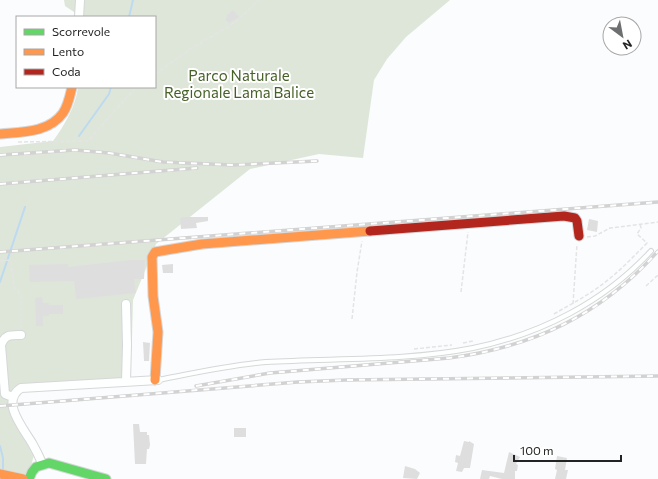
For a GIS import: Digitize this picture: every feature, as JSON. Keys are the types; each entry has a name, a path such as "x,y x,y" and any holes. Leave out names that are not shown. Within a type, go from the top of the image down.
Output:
{"main road":[{"path":"0,134 40,130 51,125 64,113 70,101 72,88"},
{"path":"157,380 158,332 153,296 152,257 155,252 202,244 564,216 574,218 577,221 579,236"},
{"path":"30,479 31,471 42,463 49,463 106,479"},
{"path":"0,474 23,479"}],"street":[{"path":"79,16 80,0"},
{"path":"126,304 126,382"},
{"path":"10,396 5,394 1,345 4,338 10,335 22,335"},
{"path":"42,463 32,442 12,417 9,410 8,402 14,391 21,388 157,380"}],"lane":[{"path":"157,380 243,364 322,359 382,358 443,353 505,341 559,320 580,309 603,293 651,251"}],"path":[{"path":"156,73 192,48 236,22 258,0"},
{"path":"15,142 88,141 135,88"},
{"path":"572,304 577,239 579,236 582,238 596,236 610,228 658,222"},
{"path":"461,292 469,224"},
{"path":"550,316 605,283 628,263 647,243 637,234 641,228 640,224"},
{"path":"352,319 363,232"},
{"path":"0,261 10,260 14,287 21,295 20,316 22,335"},
{"path":"646,286 658,275"},
{"path":"461,344 474,341"},
{"path":"413,350 455,345"}],"green space":[{"name":"Parco Naturale Regionale Lama Balice","path":"64,0 450,0 406,37 387,59 374,80 363,158 319,154 250,169 156,244 133,300 129,382 27,389 16,395 15,416 36,447 29,479 0,479 0,147 53,141 69,116 78,88 156,88 156,16 75,16 74,12 65,6"}],"building":[{"path":"233,10 239,17 229,23 225,19 228,17 226,16"},
{"path":"182,217 208,217 208,221 196,223 197,228 181,229 180,219"},
{"path":"589,219 598,221 597,232 587,230"},
{"path":"131,260 145,260 144,279 134,279 136,293 76,299 74,281 30,282 29,265 68,264 68,267"},
{"path":"173,264 173,273 163,273 162,265"},
{"path":"42,297 43,303 49,303 49,305 63,305 63,314 49,314 49,316 43,316 43,326 36,326 35,298"},
{"path":"143,342 150,343 149,361 144,361"},
{"path":"133,424 139,424 140,432 147,432 147,435 149,435 150,445 149,449 147,449 146,464 135,464"},
{"path":"234,428 246,428 246,437 234,437"},
{"path":"464,441 469,441 474,444 470,468 464,468 462,472 456,471 458,463 455,462 456,455 460,456"},
{"path":"509,452 520,457 516,464 518,465 517,471 515,471 515,479 502,479 490,476 489,479 480,479 482,470 504,473"},
{"path":"557,456 567,458 565,470 568,470 566,479 555,479 557,470 555,469"},
{"path":"405,466 415,469 420,473 417,479 403,478"}],"waterway":[{"path":"129,16 133,0"},
{"path":"79,136 109,94 111,88"},
{"path":"0,282 25,207"},
{"path":"0,446 3,458 3,469"}],"railway":[{"path":"0,155 75,150 109,153 163,162 233,165 317,161"},
{"path":"0,184 197,168"},
{"path":"0,252 658,202"},
{"path":"196,386 270,373 449,358 509,346 564,324 589,310 636,274 658,251"},
{"path":"0,406 298,382 658,376"}],"traffic: fast":[{"path":"29,479 36,467 49,463 106,479"}],"traffic: slow":[{"path":"0,134 34,130 42,128 57,120 65,110 72,88"},
{"path":"155,380 158,332 153,296 152,257 155,252 202,244 370,231"},
{"path":"0,474 23,479"}],"traffic: jam":[{"path":"370,231 564,216 575,218 577,221 579,236"}]}
